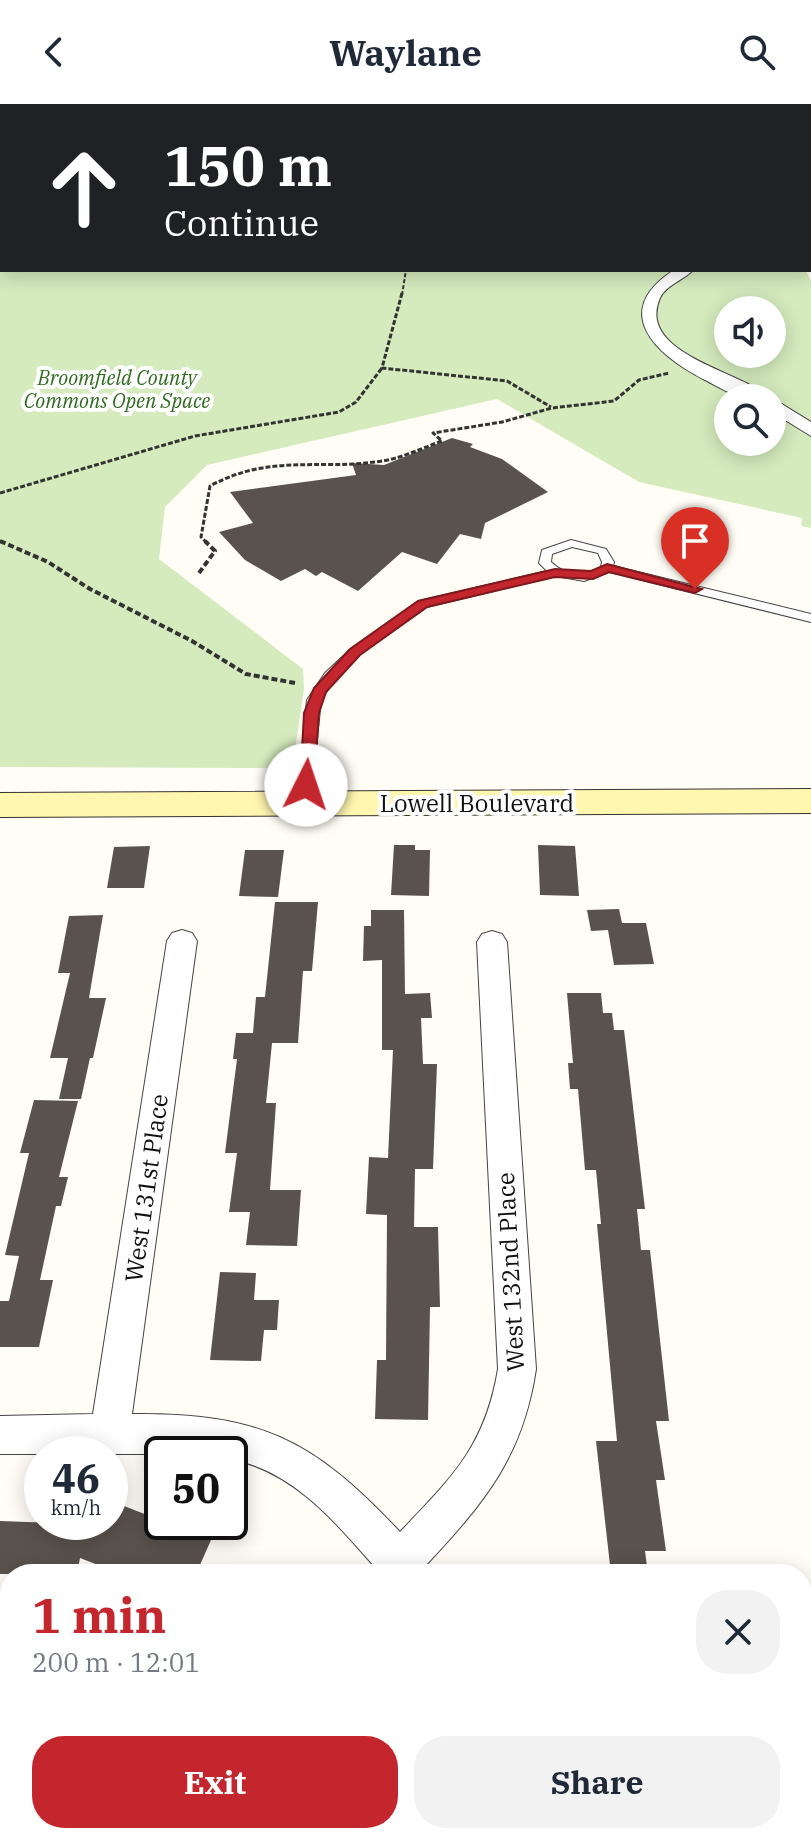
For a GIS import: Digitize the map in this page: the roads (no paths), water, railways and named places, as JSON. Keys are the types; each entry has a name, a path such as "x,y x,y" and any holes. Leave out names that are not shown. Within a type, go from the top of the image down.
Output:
{"main road":[{"name":"Lowell Boulevard","path":"0,777 811,777"},
{"path":"123,804 181,797 287,795 300,792 306,785 306,777"},
{"name":"Lowell Boulevard","path":"0,805 811,801"}],"street":[{"path":"682,272 661,287 651,301 649,316 655,334 686,361 732,384"},
{"path":"786,413 811,430"},
{"name":"West 131st Place","path":"109,1435 182,941"},
{"name":"West 132nd Place","path":"408,1564 494,1455 513,1406 517,1369 492,942"},
{"path":"0,1435 191,1435 240,1440 274,1452 312,1476 401,1564"}],"lane":[{"path":"555,573 545,563 546,552 571,543 592,545 602,551 607,556 607,568"},
{"path":"306,777 314,700 330,676 355,652 423,604 555,573 583,577 607,568 811,618"}],"park label":[{"name":"Broomfield County Commons Open Space","path":"117,388"}]}
